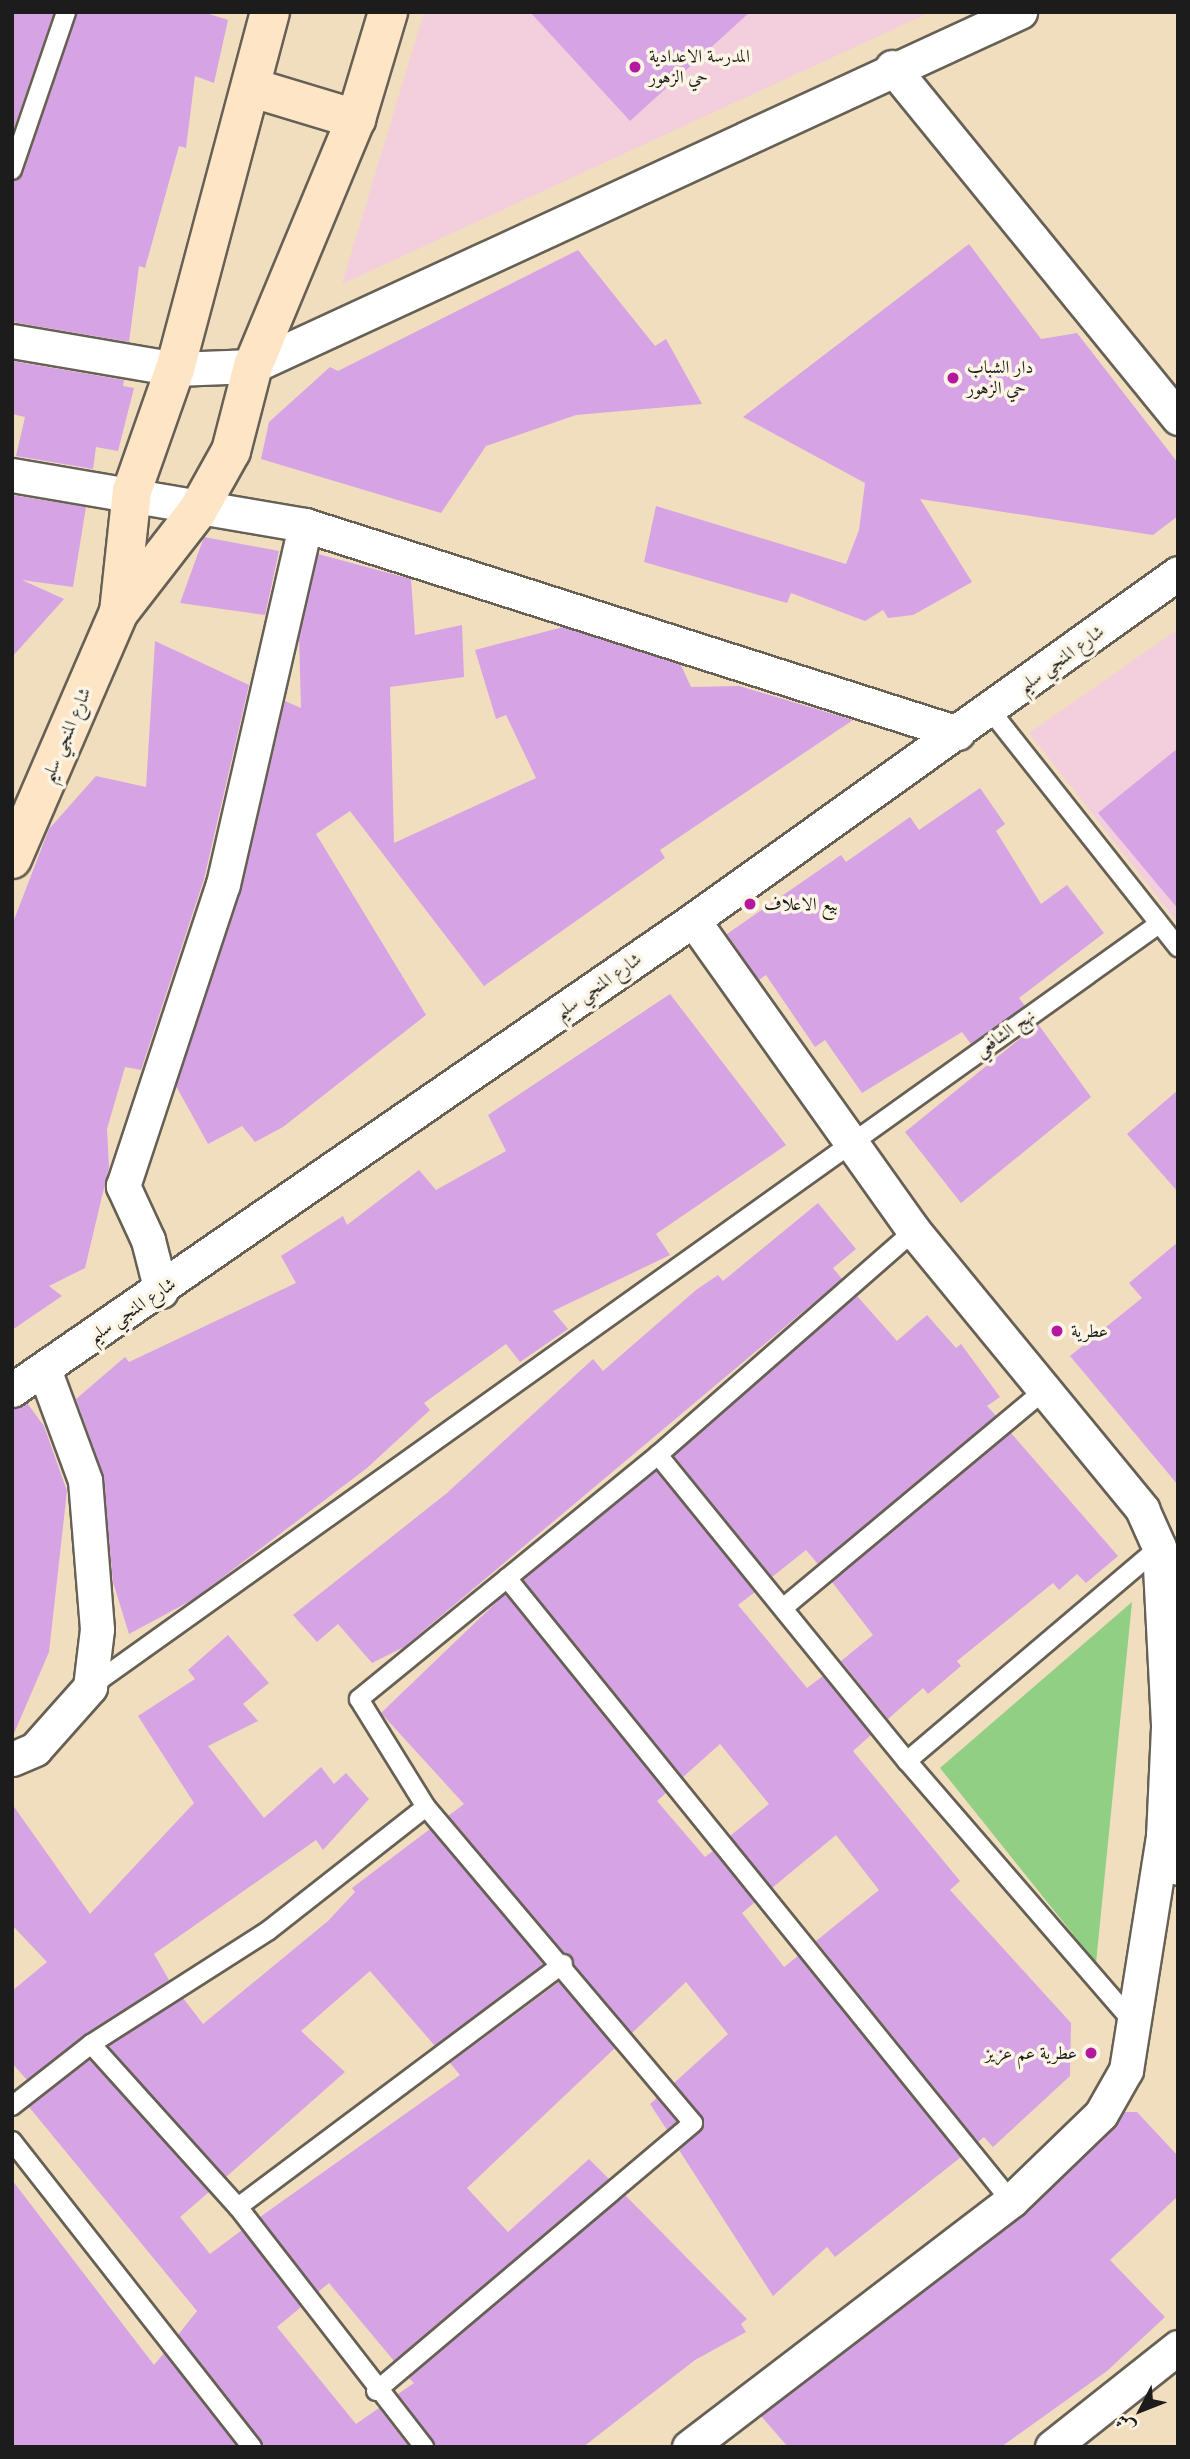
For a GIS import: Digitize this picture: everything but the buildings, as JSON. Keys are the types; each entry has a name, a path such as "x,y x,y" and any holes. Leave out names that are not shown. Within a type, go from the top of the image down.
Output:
{"street":[{"path":"119,612 132,491 174,369 253,89 270,12"},
{"path":"119,612 198,510 231,451 253,366 356,119 388,12"},
{"path":"12,341 174,369 253,366 892,67 1020,12"},
{"path":"892,67 1178,418"},
{"path":"253,89 356,119"},
{"path":"12,475 132,491 198,510 305,525 958,733"},
{"path":"161,1291 148,1240 123,1186 223,884 305,525"},
{"name":"شارع المنجي سليم","path":"12,1390 161,1291 694,920 1178,573"},
{"name":"شارع المنجي سليم","path":"12,859 119,612"},
{"path":"689,2447 1011,2201 1101,2115 1126,2070 1135,2025 1163,1836 1168,1727 1159,1547 1142,1509 1042,1392 914,1231 694,920"},
{"path":"12,1759 35,1749 90,1687 97,1629 85,1480 44,1369"},
{"path":"1163,1836 1178,1868"},
{"path":"1052,2447 1178,2347"}],"lane":[{"path":"12,170 66,12"},
{"path":"990,710 1178,947"},
{"name":"نهج الشافعي","path":"90,1687 1159,924"},
{"path":"376,2391 693,2123 563,1964 426,1807 359,1699 658,1455 914,1231"},
{"path":"783,1608 1042,1392"},
{"path":"658,1455 907,1761 1135,2025"},
{"path":"907,1761 1159,1547"},
{"path":"507,1578 1011,2201"},
{"path":"12,2106 91,2044 269,1930 426,1807"},
{"path":"238,2207 563,1964"},
{"path":"91,2044 238,2207 376,2391 424,2447"},
{"path":"12,2141 252,2447"}],"shaded area":[{"path":"424,12 931,12 342,284"},
{"path":"1178,629 1178,748 1099,813 1178,909 1178,923 1029,733"}],"green space":[{"path":"1132,1602 1096,1963 940,1768"}],"place":[{"name":"المدرسة الاعدادية حي الزهور","path":"635,67"},
{"name":"دار الشباب حي الزهور","path":"953,378"},
{"name":"بيع الاعلاف","path":"750,904"},
{"name":"عطرية","path":"1057,1331"},
{"name":"عطرية عم عزيز","path":"1091,2053"}]}
